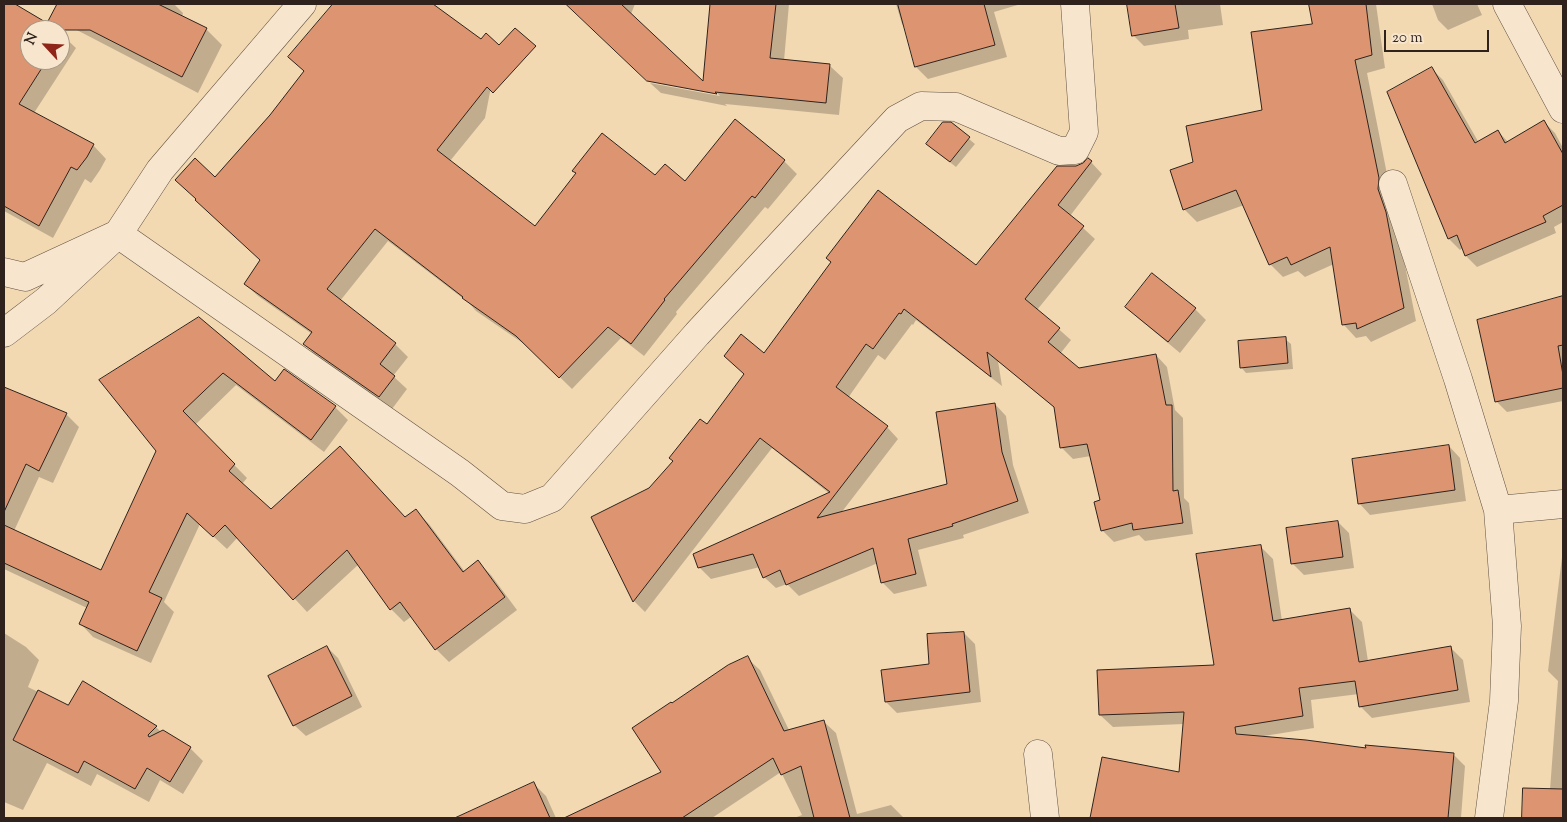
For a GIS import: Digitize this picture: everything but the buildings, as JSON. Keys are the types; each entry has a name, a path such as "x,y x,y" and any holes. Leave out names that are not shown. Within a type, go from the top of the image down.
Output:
{"street":[{"path":"4,333 46,301 118,234 160,170 302,4"},
{"path":"118,234 460,473 502,506 526,509 552,498 696,334 897,119 921,106 956,107 1059,151 1075,150 1084,132 1075,4"},
{"path":"1507,4 1563,109"},
{"path":"1393,184 1458,379 1498,510 1507,626 1504,701 1489,818"},
{"path":"4,272 25,278 118,234"},
{"path":"1498,510 1563,504"},
{"path":"1038,754 1045,818"}]}
